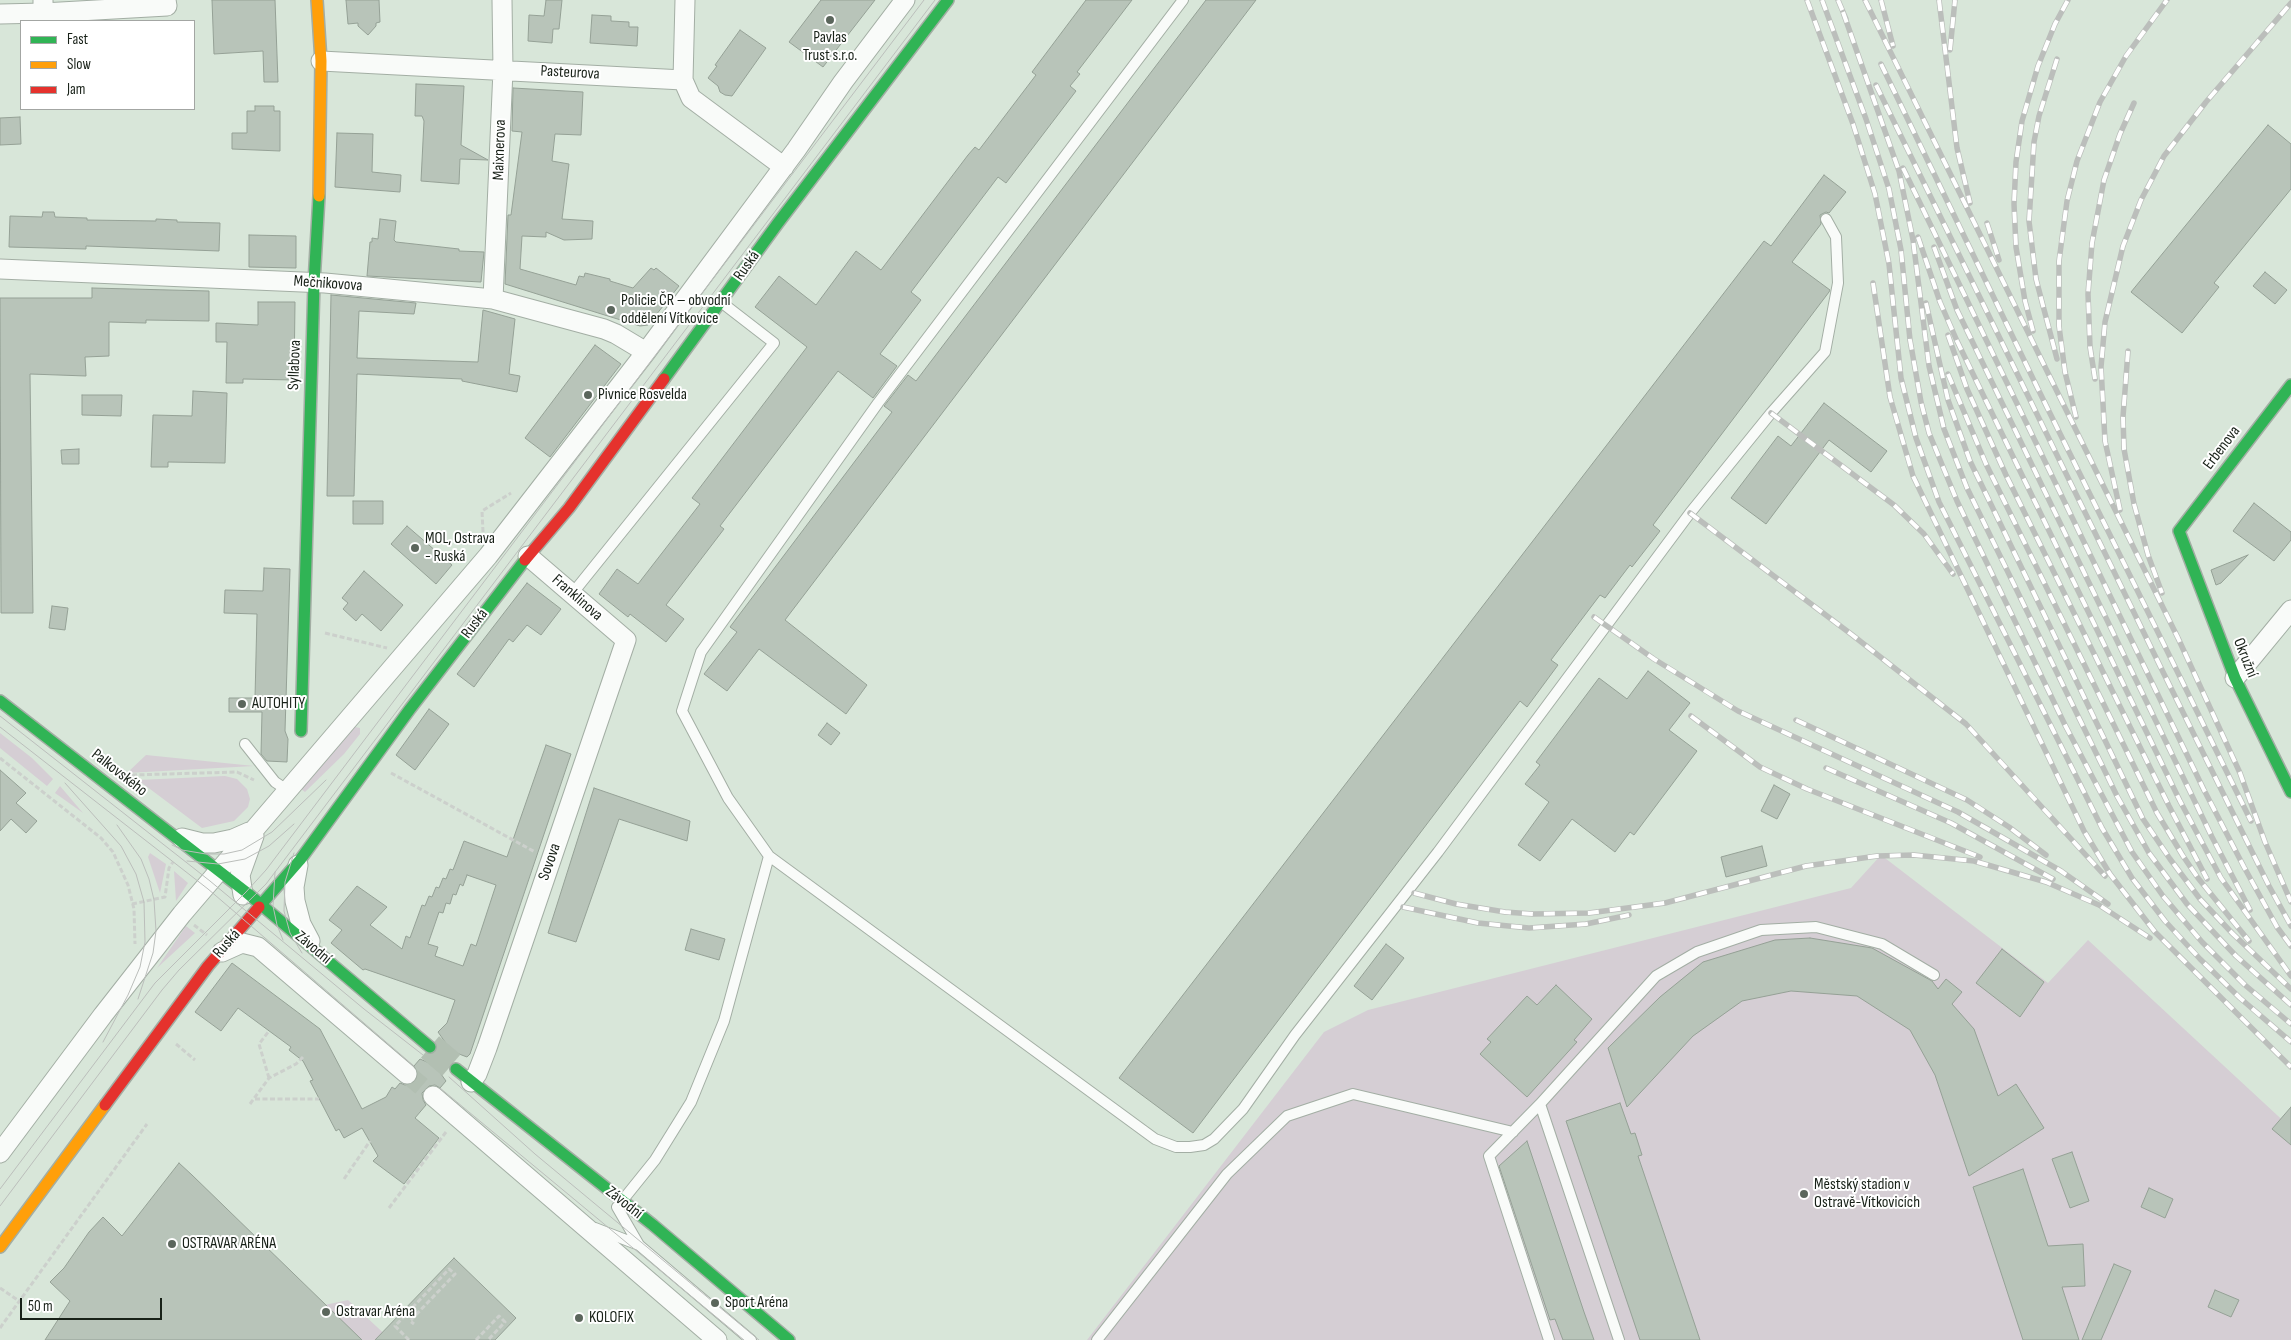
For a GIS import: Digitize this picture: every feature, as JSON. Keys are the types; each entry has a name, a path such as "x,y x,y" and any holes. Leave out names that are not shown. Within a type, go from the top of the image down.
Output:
{"street":[{"path":"0,14 43,7 167,6 166,0"},
{"name":"Syllabova","path":"301,731 314,283 319,201 321,61 317,0"},
{"name":"Maixnerova","path":"493,299 503,70 502,0"},
{"path":"685,0 683,80 692,98 784,167"},
{"name":"Ruská","path":"0,1153 103,1015 182,914 488,556 646,352 784,167 838,87 905,0"},
{"name":"Ruská","path":"0,1247 45,1183 220,951 300,860 410,709 528,556 569,508 778,223 948,0"},
{"name":"Pasteurova","path":"321,61 683,80"},
{"name":"Mečnikovova","path":"0,268 314,283 493,299 604,329 646,352"},
{"name":"Erbenova","path":"2179,531 2291,385"},
{"name":"Okružní","path":"2179,531 2235,678 2291,792"},
{"name":"Franklinova","path":"528,556 626,640"},
{"path":"2235,678 2291,610"},
{"name":"Sovova","path":"471,1082 487,1048 626,640"},
{"name":"Palkovského","path":"0,701 219,870"},
{"path":"179,839 214,843 243,835 261,821"},
{"path":"242,888 241,869 261,821"},
{"path":"300,860 295,876 296,906 305,934 322,956"},
{"path":"219,870 242,888 255,911 254,936 266,953"},
{"name":"Závodní","path":"255,911 322,956 430,1047"},
{"name":"Závodní","path":"220,951 242,944 258,947 408,1074"},
{"name":"Závodní","path":"456,1069 622,1201 789,1340"},
{"path":"433,1096 717,1340"}],"lane":[{"path":"1183,0 878,404 701,652 682,711 728,798 769,856 1155,1139 1176,1147 1204,1145 1224,1130 1243,1109 1295,1036 1438,852 1690,513 1771,413 1825,352 1838,283 1836,238 1826,219"},
{"path":"572,594 774,343 721,302"},
{"path":"246,744 275,782 287,790"},
{"path":"622,1201 655,1160 691,1102 724,1021 769,856"},
{"path":"1549,1340 1489,1156 1540,1104 1656,976 1697,952 1761,930 1816,928 1882,944 1934,975"},
{"path":"1097,1340 1227,1174 1287,1116 1353,1094 1512,1132"},
{"path":"1540,1104 1620,1340"},
{"path":"606,1189 639,1246"},
{"path":"578,1222 639,1246 751,1340"}],"path":[{"path":"304,628 390,649"},
{"path":"0,758 101,838 113,852 128,885 132,904 134,950"},
{"path":"386,770 551,861"},
{"path":"131,776 237,772 261,786"},
{"path":"164,897 169,868 179,839"},
{"path":"132,904 164,897"},
{"path":"164,897 220,951"},
{"path":"269,1030 259,1044 269,1078"},
{"path":"170,1039 195,1060"},
{"path":"250,1104 269,1078 296,1064 303,1057"},
{"path":"254,1098 318,1099"},
{"path":"0,1328 147,1124"},
{"path":"389,1208 450,1127"},
{"path":"344,1179 370,1141"},
{"path":"409,1340 395,1326 449,1269 455,1274 410,1321 414,1324"},
{"path":"0,1288 19,1301"},
{"path":"476,1340 499,1316 505,1322 488,1340"}],"shaded area":[{"path":"355,727 360,728 360,734 344,754 305,792 301,789"},
{"path":"0,733 32,758 53,779 47,786 0,748"},
{"path":"146,755 254,766 127,773"},
{"path":"225,776 237,779 247,789 250,799 248,807 234,821 202,828 138,780"},
{"path":"60,786 83,813 55,793"},
{"path":"150,853 166,864 160,893 148,857"},
{"path":"1881,855 2048,983 2088,940 2291,1128 2291,1340 1087,1340 1324,1032 1368,1010 1851,888"},
{"path":"174,871 188,883 176,901"},
{"path":"186,926 195,933 157,968"},
{"name":"Ostravar Aréna","path":"348,1300 391,1340 216,1340 232,1325"}],"building":[{"path":"212,0 275,0 278,82 264,82 263,51 214,54"},
{"path":"346,0 379,0 380,22 376,23 376,26 368,35 358,26 358,23 348,24"},
{"path":"546,0 562,0 559,29 553,29 552,43 528,41 529,15 544,16"},
{"path":"821,0 875,0 823,67 789,42"},
{"path":"1086,0 1132,0 1077,72 1080,74 1070,86 1076,91 1006,183 998,177 911,292 921,300 880,354 897,366 873,398 838,371 720,526 724,529 666,605 684,619 666,642 630,614 628,617 599,594 617,569 638,584 700,504 692,498 807,347 755,307 779,276 816,305 856,251 881,270 968,155 975,147 979,150 1036,75 1032,72"},
{"path":"1206,0 1256,0 785,620 867,685 846,714 759,649 727,691 704,674 737,632 730,627 892,412 884,406 908,375 916,381"},
{"path":"592,15 611,16 611,21 629,22 629,27 638,27 637,46 590,43"},
{"path":"740,30 766,48 732,96 725,95 708,78"},
{"path":"416,84 464,86 461,145 488,160 460,159 459,184 421,181 424,121 422,116 415,116"},
{"path":"513,88 583,92 581,135 555,134 552,161 569,164 562,219 593,221 592,239 564,240 546,232 546,237 522,236 520,269 576,285 579,276 584,277 585,273 610,279 610,281 633,288 651,268 654,270 656,268 679,286 648,325 640,326 505,284 508,215 511,215 522,132 512,131"},
{"path":"255,106 274,106 274,111 280,111 280,151 232,149 232,133 247,133 247,111 255,111"},
{"path":"20,117 21,144 0,145 0,118"},
{"path":"2268,125 2291,144 2291,189 2214,283 2219,287 2182,333 2131,292"},
{"path":"337,133 373,134 372,172 401,175 400,192 335,187"},
{"path":"1824,175 1846,192 1829,213 1826,212 1820,215 1821,224 1792,262 1830,290 1829,292 1653,525 1660,531 1632,567 1630,565 1605,598 1600,595 1551,660 1558,665 1527,707 1520,701 1193,1133 1119,1078 1764,241 1771,246"},
{"path":"43,212 54,212 55,217 87,218 87,220 156,221 156,219 177,220 177,222 220,223 219,251 86,246 86,249 9,247 10,216 42,217"},
{"path":"380,219 396,221 394,240 396,242 459,249 459,251 484,252 481,282 367,276 370,242 372,242 372,238 378,239"},
{"path":"249,235 296,236 296,268 249,267"},
{"path":"2265,272 2287,290 2275,304 2253,286"},
{"path":"92,288 209,291 209,321 146,320 146,323 109,322 109,356 85,357 86,376 30,374 33,613 1,613 0,298 92,298"},
{"path":"331,295 416,303 414,314 359,311 357,358 478,362 483,310 515,319 509,374 520,376 517,392 462,381 462,379 357,374 354,496 327,496"},
{"path":"258,302 295,302 294,380 243,379 243,383 226,383 227,342 216,342 216,323 258,325"},
{"path":"595,345 621,364 550,457 525,438"},
{"path":"193,391 227,393 225,463 168,462 168,467 151,467 153,415 192,416"},
{"path":"82,395 122,395 121,416 82,415"},
{"path":"1824,403 1887,451 1871,472 1829,440 1766,524 1731,498 1778,436 1791,446"},
{"path":"79,449 79,464 62,464 61,450"},
{"path":"353,501 383,501 383,524 353,524"},
{"path":"2254,503 2291,532 2291,540 2274,561 2233,531"},
{"path":"407,526 452,565 436,584 391,544"},
{"path":"2248,555 2221,583 2216,585 2211,570"},
{"path":"264,568 290,569 285,731 288,739 287,762 267,761 261,754 262,712 229,712 229,698 255,698 257,614 224,613 225,590 263,591"},
{"path":"364,571 403,605 381,631 362,614 356,621 343,609 348,603 342,598"},
{"path":"527,583 561,609 541,635 527,625 513,642 509,639 474,687 457,674"},
{"path":"52,606 68,608 65,630 49,628"},
{"path":"1648,671 1690,703 1669,730 1697,751 1634,835 1630,832 1615,852 1572,819 1540,861 1518,845 1549,802 1525,784 1540,765 1536,762 1599,678 1627,699"},
{"path":"429,709 449,724 415,770 396,755"},
{"path":"827,723 840,733 831,745 818,735"},
{"path":"546,745 571,754 470,1054 467,1057 451,1054 444,1059 441,1074 446,1081 440,1088 435,1085 429,1086 422,1093 426,1105 415,1118 439,1138 404,1184 373,1161 378,1156 362,1128 344,1138 339,1129 336,1131 310,1081 313,1080 303,1061 289,1050 291,1047 238,1008 221,1031 195,1012 232,963 320,1029 362,1109 386,1097 392,1087 395,1089 400,1083 405,1085 415,1082 418,1076 414,1066 420,1059 427,1062 435,1062 442,1057 445,1050 445,1042 438,1032 447,1023 455,1000 365,969 363,970 331,943 342,930 329,920 357,886 387,907 370,925 402,949 406,936 410,938 422,905 425,906 429,896 432,897 436,887 439,888 443,878 446,879 450,869 453,870 464,841 507,857","holes":["467,875 496,885 476,946 471,944 463,966 435,956 438,947 428,944 439,912 443,913 446,903 450,904 453,894 456,895 460,884 463,886"]},
{"path":"0,770 26,793 16,803 37,821 26,833 11,819 0,831"},
{"path":"1774,785 1790,794 1777,819 1761,811"},
{"path":"594,788 690,821 687,841 619,819 576,942 548,933"},
{"path":"1762,846 1767,866 1726,877 1721,857"},
{"path":"691,929 725,939 719,960 685,950"},
{"path":"1810,938 1872,948 1932,981 1938,989 1946,979 1962,992 1952,1004 1974,1029 1998,1096 2016,1084 2044,1128 1969,1176 1935,1075 1910,1030 1857,996 1791,991 1742,1001 1693,1036 1627,1107 1608,1048 1660,997 1703,962 1775,940"},
{"path":"1386,944 1404,958 1372,1000 1354,986"},
{"path":"2002,949 2044,982 2020,1017 1976,983"},
{"path":"1556,985 1592,1019 1574,1040 1577,1042 1527,1097 1480,1054 1491,1042 1487,1039 1527,996 1537,1005"},
{"path":"1620,1103 1631,1134 1635,1133 1642,1155 1638,1156 1700,1340 1640,1340 1566,1121"},
{"path":"2291,1107 2291,1145 2272,1129"},
{"path":"1527,1141 1594,1340 1563,1340 1555,1319 1550,1320 1499,1166"},
{"path":"2072,1152 2089,1201 2070,1208 2052,1159"},
{"name":"OSTRAVAR ARÉNA","path":"179,1163 362,1340 45,1340 70,1301 50,1282 64,1268 89,1232 103,1217 122,1236"},
{"path":"2023,1169 2048,1246 2083,1244 2085,1286 2062,1287 2079,1340 2023,1340 1973,1187"},
{"path":"2149,1188 2173,1199 2165,1218 2141,1207"},
{"name":"OSTRAVAR ARÉNA","path":"454,1258 516,1318 495,1340 375,1340"},
{"path":"2114,1264 2131,1271 2101,1340 2082,1340"},
{"path":"2215,1290 2239,1300 2231,1317 2208,1307"}],"tunnel":[{"path":"430,1047 456,1069"},
{"path":"407,1074 433,1096"}],"tram line":[{"path":"0,1189 155,983 266,870 924,0"},
{"path":"0,1206 162,990 179,970 266,884 935,0"},
{"path":"0,716 210,881 364,1009 423,1055"},
{"path":"0,727 208,889 414,1066"},
{"path":"172,845 182,850 206,854 224,854 242,850 272,832 326,780"},
{"path":"65,783 121,846 136,874 144,902 145,942 140,967 128,995 103,1042"},
{"path":"187,861 218,864 245,859 269,846 294,824"},
{"path":"117,825 141,859 149,879 154,900 156,931 153,953 138,999"},
{"path":"294,853 285,882 284,911 290,933 302,953"},
{"path":"275,872 273,906 277,925 283,940"},
{"path":"449,1077 535,1154 759,1340"},
{"path":"440,1088 744,1340"}],"railway":[{"path":"1807,0 1853,124 1875,194 1889,264 1901,378 1916,438 1939,502 2102,828 2132,878 2165,921 2200,959 2240,998 2291,1042"},
{"path":"1822,0 1866,119 1889,189 1901,250 1910,340 1921,402 1929,433 1957,501 2065,725 2132,852 2163,896 2202,942 2245,985 2291,1024"},
{"path":"1838,0 1846,19"},
{"path":"1865,0 2178,638 2240,773 2265,842 2291,902"},
{"path":"1881,0 1893,46"},
{"path":"1939,0 1957,148 1970,203"},
{"path":"1950,50 1955,0"},
{"path":"2033,331 2025,301 2016,247 2014,204 2016,162 2022,121 2038,66 2055,24 2068,0"},
{"path":"2076,417 2065,372 2059,326 2059,261 2067,201 2077,161 2100,102 2126,56 2167,0"},
{"path":"2120,510 2105,441 2101,367 2105,322 2123,246 2141,200 2164,156 2206,102 2291,3"},
{"path":"1843,12 1899,171 1913,240 1929,366 1944,429 1967,488 2117,796 2149,853 2187,904 2236,956 2291,1005"},
{"path":"2057,59 2039,116 2034,142 2029,221 2036,279 2057,359"},
{"path":"1881,64 2038,389 2251,821"},
{"path":"1876,85 2164,674 2269,886 2291,926"},
{"path":"2095,379 2090,347 2088,294 2092,243 2104,180 2120,134 2134,103"},
{"path":"1903,168 2204,790 2277,927 2291,946"},
{"path":"1987,223 1999,260"},
{"path":"1918,237 1940,302 1957,341 2180,801 2221,878 2291,976"},
{"path":"1934,247 1957,310 2212,837 2250,910"},
{"path":"1873,283 1890,397 1913,476 2084,831 2110,874 2155,932 2291,1067"},
{"path":"1926,303 1948,400 1970,461 2143,819 2200,899 2232,933 2291,989"},
{"path":"1948,335 1967,389 2006,475 2169,806 2207,879"},
{"path":"2128,351 2123,417 2124,449 2134,504 2148,555 2162,593"},
{"path":"1948,374 1986,464 2157,813 2198,878 2249,941"},
{"path":"1771,413 1894,505 1924,534 1953,574"},
{"path":"1690,513 1851,634 1966,724 2105,876"},
{"path":"1594,617 1654,659 1738,711 1958,812 2061,871 2108,904"},
{"path":"1691,716 1760,767 1807,789 1980,857"},
{"path":"1796,720 1967,800 2009,827 2046,855"},
{"path":"1826,768 1951,823 2053,879"},
{"path":"1414,893 1456,904 1505,912 1533,914 1589,913 1665,903 1806,866 1877,856 1914,855 1974,861 2046,882 2099,905 2150,938"},
{"path":"1403,907 1478,923 1529,928 1586,924 1629,915"}],"traffic: fast":[{"path":"664,379 778,223 948,0"},
{"path":"301,731 314,283 319,196"},
{"path":"2291,385 2179,531 2235,678 2291,792"},
{"path":"259,907 300,860 410,709 525,560"},
{"path":"0,701 246,892 430,1047"},
{"path":"456,1069 653,1225 789,1340"}],"traffic: slow":[{"path":"317,0 321,61 319,196"},
{"path":"0,1247 105,1105"}],"traffic: jam":[{"path":"525,560 569,508 664,379"},
{"path":"105,1105 208,966 259,907"}],"place":[{"name":"Pavlas Trust s.r.o.","path":"830,20"},
{"name":"Policie ČR – obvodní oddělení Vítkovice","path":"611,310"},
{"name":"Pivnice Rosvelda","path":"588,395"},
{"name":"MOL, Ostrava - Ruská","path":"415,548"},
{"name":"AUTOHITY","path":"242,704"},
{"name":"Městský stadion v Ostravě-Vítkovicích","path":"1804,1194"},
{"name":"OSTRAVAR ARÉNA","path":"172,1244"},
{"name":"Sport Aréna","path":"715,1303"},
{"name":"Ostravar Aréna","path":"326,1312"},
{"name":"KOLOFIX","path":"579,1318"}]}
